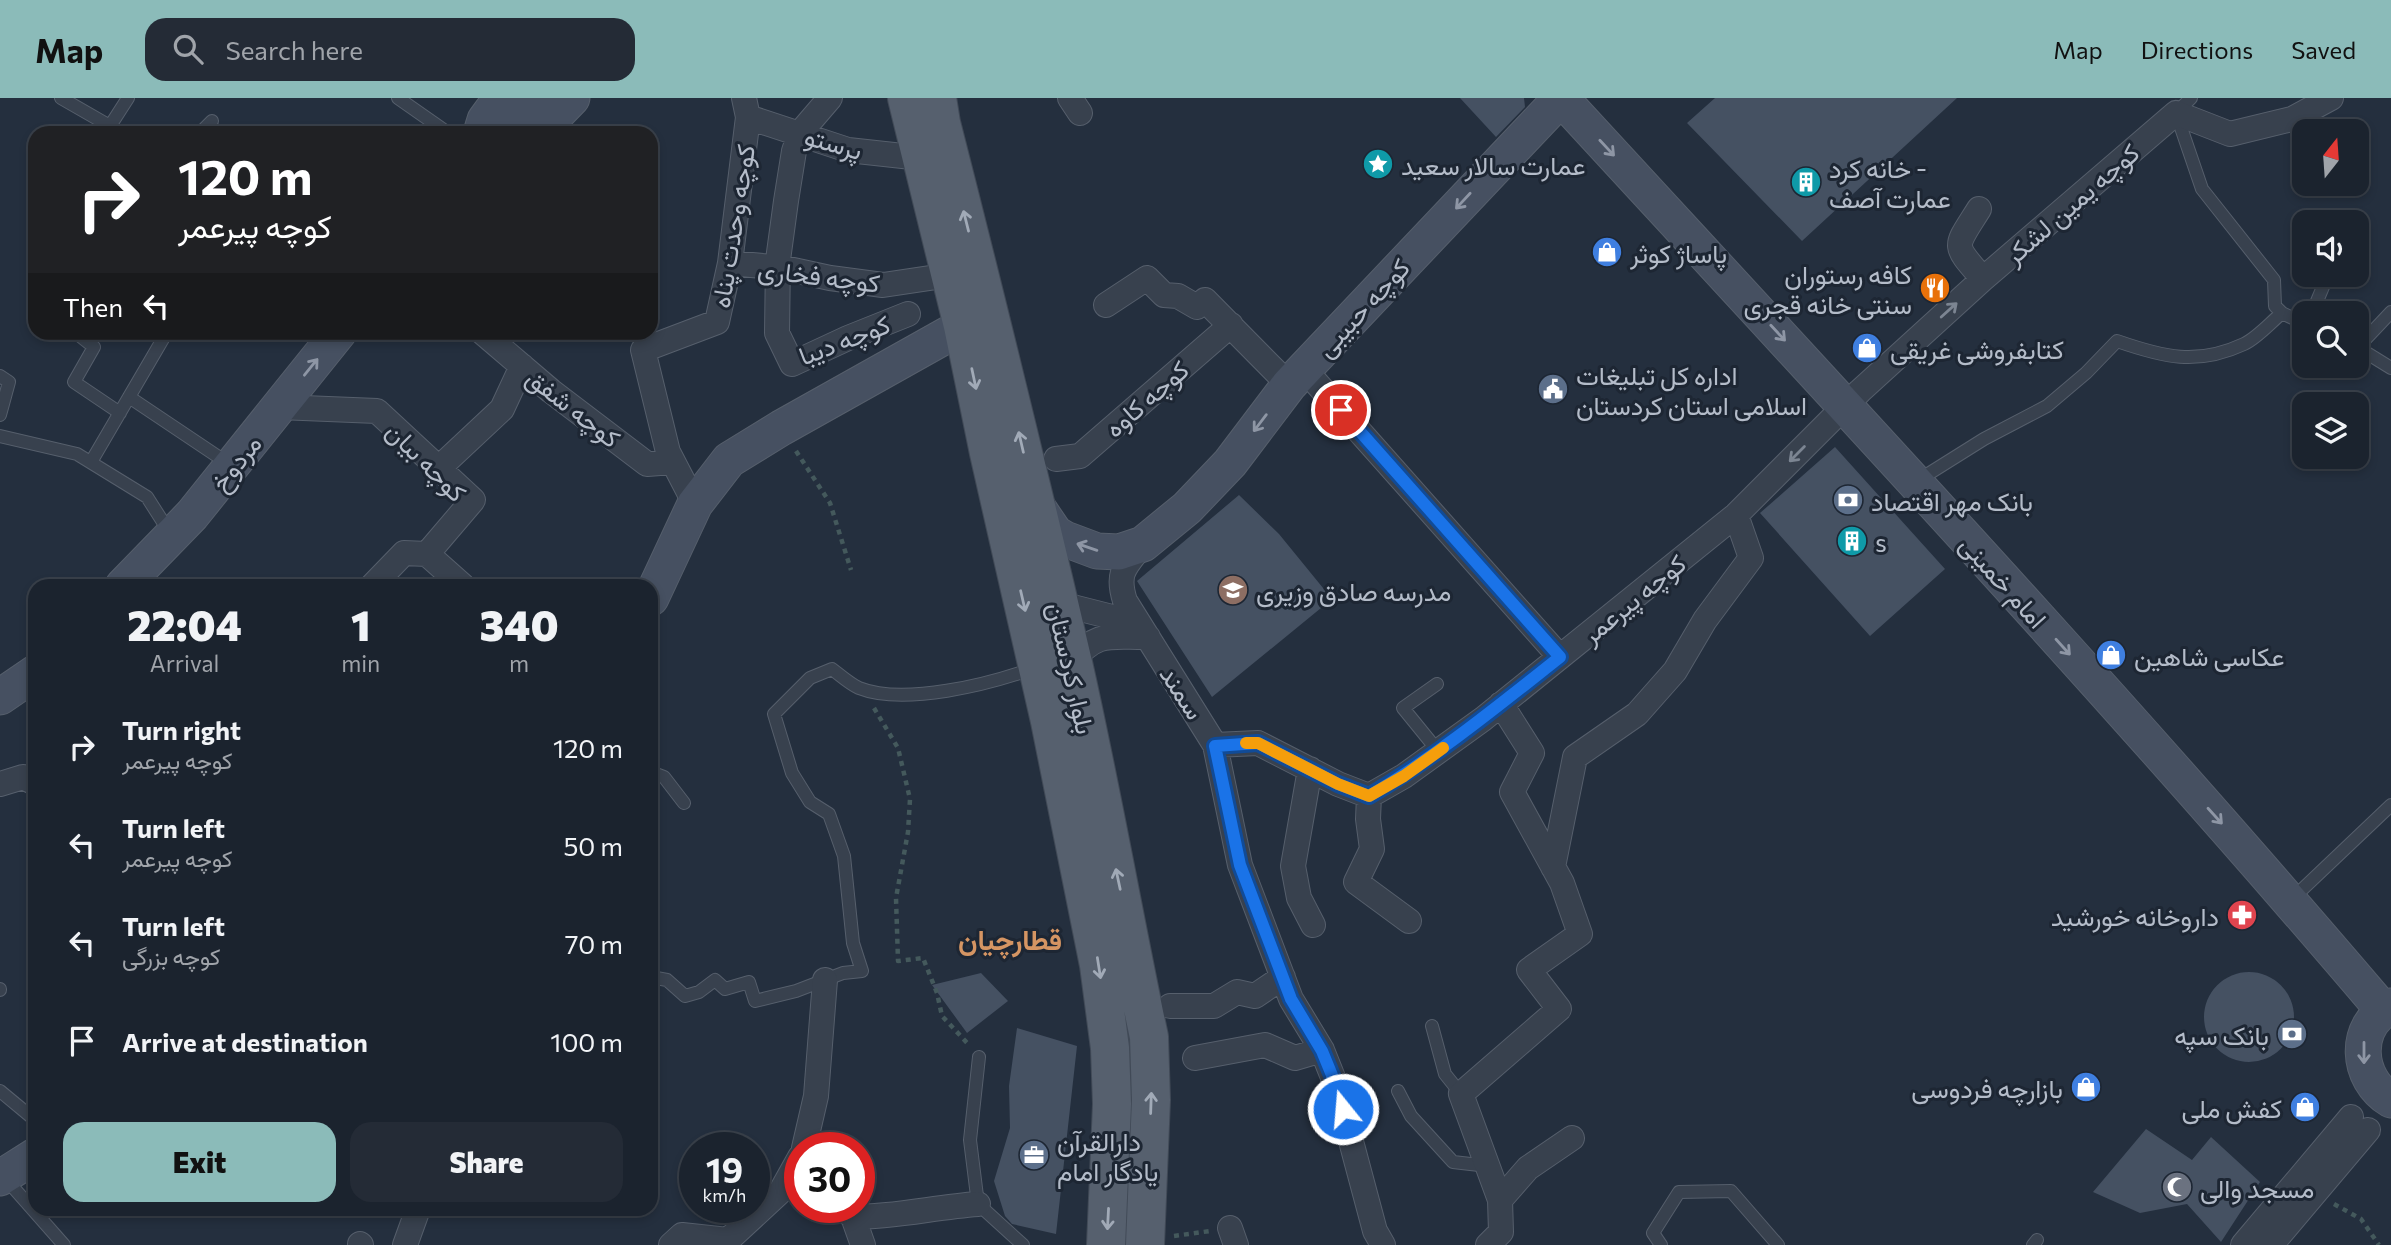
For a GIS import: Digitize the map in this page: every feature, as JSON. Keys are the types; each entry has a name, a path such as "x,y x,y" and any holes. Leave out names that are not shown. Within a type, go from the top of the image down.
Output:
{"main road":[{"path":"507,125 540,98"},
{"path":"507,125 572,98"},
{"name":"بلوار کردستان","path":"907,98 963,326 1055,664 1149,1037 1154,1242"},
{"name":"بلوار کردستان","path":"937,98 1022,443 1057,603 1055,664 1110,1048 1112,1104 1106,1245"},
{"name":"کوچه حبیبی","path":"1033,500 1055,533 1065,539 1097,551 1119,552 1143,544 1187,508 1230,463 1297,377 1561,98"},
{"name":"امام خمینی","path":"1561,98 1916,482 2387,1008"},
{"path":"658,583 695,504 729,460 963,326"},
{"name":"مردوخ","path":"130,579 172,536 232,466 333,340"},
{"path":"0,697 28,678"},
{"path":"2387,1008 2371,1023 2364,1038 2362,1054 2364,1069 2372,1084 2391,1100"},
{"path":"2,1177 28,1160"}],"street":[{"path":"778,268 794,151 800,133 830,98"},
{"path":"2184,105 2230,134 2292,118 2331,98"},
{"name":"کوچه یمین لشکر","path":"1844,405 1983,279 2184,105"},
{"name":"پرستو","path":"746,107 800,133 848,150 921,158"},
{"name":"کوچه وحدت پناه","path":"695,504 668,452 643,349 717,322 730,263 746,107"},
{"path":"1979,209 1959,245 1960,252 1983,279"},
{"name":"کوچه فخاری","path":"730,263 883,285 950,275"},
{"name":"کوچه دیبا","path":"778,268 777,333 792,364 908,314"},
{"path":"1106,305 1147,278 1164,295 1178,296 1197,307 1205,300 1231,325 1297,377 1560,657"},
{"path":"904,282 908,314 918,350"},
{"name":"کوچه کاوه","path":"1056,459 1080,456 1231,325"},
{"name":"کوچه شفق","path":"491,340 551,391 647,464 673,462"},
{"path":"439,467 502,409 522,366"},
{"name":"کوچه پیرعمر","path":"1369,796 1404,776 1501,704 1736,515 1844,405"},
{"name":"کوچه بیان","path":"279,407 377,411 473,500 428,554"},
{"path":"1553,867 1575,757 1637,713 1668,679 1705,620 1751,558 1736,515"},
{"name":"سمند","path":"1143,544 1126,566 1119,583 1125,601 1215,746 1240,865 1291,999 1322,1051 1336,1085 1375,1231 1383,1245"},
{"path":"379,579 404,553 428,554 455,579"},
{"path":"1057,603 1112,617 1126,627 1149,637"},
{"path":"1055,664 1103,637 1149,637"},
{"path":"1488,1245 1501,1232 1500,1200 1461,1094 1559,1009 1528,970 1580,934 1562,883 1512,792 1532,753 1501,704"},
{"path":"1215,746 1258,743 1338,784 1369,796 1368,819 1372,849 1356,881 1409,921"},
{"path":"1310,769 1293,866 1300,898 1313,925"},
{"path":"0,784 23,777 28,780"},
{"path":"1170,1006 1213,1006 1237,992 1255,996 1283,977"},
{"path":"808,1132 816,1096 825,980"},
{"path":"1195,1058 1265,1045 1295,1058 1322,1051"},
{"path":"2243,1245 2360,1123 2316,1191 2270,1245"},
{"path":"1500,1200 1528,1168 1572,1138"},
{"path":"671,1245 682,1235 728,1240 784,1196"},
{"path":"875,1215 887,1217 941,1207 978,1204"},
{"path":"405,1245 415,1216"},
{"path":"853,1223 863,1245"}],"lane":[{"path":"61,98 110,126 128,98"},
{"path":"398,98 438,126"},
{"path":"2184,105 2202,189 2274,280 2275,306 2292,318"},
{"path":"207,126 212,121"},
{"path":"2369,335 2391,312"},
{"path":"1916,482 1984,439 2047,406 2086,373 2117,341 2154,354 2197,358 2245,344 2282,313"},
{"path":"85,340 93,347 74,382 120,412"},
{"path":"90,462 162,340"},
{"path":"2369,354 2391,368"},
{"path":"0,376 9,382 0,415"},
{"path":"129,397 232,466"},
{"path":"0,436 77,454 146,497 172,536"},
{"path":"658,978 667,980 685,996 699,992 715,981 725,989 749,982 755,1002 843,973 862,971 853,943 844,856 829,814 810,802 792,773 774,713 810,678 832,669 858,688 892,695 965,687 1055,664"},
{"path":"1437,684 1403,708 1438,751"},
{"path":"658,775 664,777 684,803"},
{"path":"2291,901 2391,805"},
{"path":"1432,1026 1445,1074 1461,1094"},
{"path":"979,1057 970,1140 978,1204 1023,1245"},
{"path":"0,1091 28,1114"},
{"path":"1398,1091 1412,1116 1453,1163 1488,1167"},
{"path":"2,1177 28,1206"},
{"path":"1661,1245 1653,1233 1679,1192 1731,1191 1778,1245"},
{"path":"38,1216 64,1245"}],"path":[{"path":"781,428 830,503 851,570"},
{"path":"858,688 880,716 898,748 910,799 908,832 896,898 898,961 923,958 937,993 942,1016 979,1057"},
{"path":"2316,1191 2361,1219 2379,1245"},
{"path":"1154,1242 1233,1237"}],"building":[{"path":"1460,98 1524,98 1525,107 1496,137"},
{"name":"خانه کرد - عمارت آصف","path":"1715,98 1957,98 1802,241 1687,123"},
{"name":"s","path":"1835,447 1945,569 1870,636 1760,513"},
{"name":"مدرسه صادق وزیری","path":"1239,495 1279,534 1332,599 1212,697 1137,581"},
{"path":"2249,972 2266,975 2281,985 2291,1000 2294,1017 2291,1034 2281,1049 2266,1059 2249,1062 2232,1059 2217,1049 2207,1034 2204,1017 2207,1000 2217,985 2232,975"},
{"path":"981,973 1008,1001 967,1033 932,985"},
{"name":"دارالقرآن یادگار امام","path":"1017,1028 1077,1046 1056,1234 1012,1224 1005,1216 994,1181 1010,1128 1009,1086"},
{"name":"مسجد والی","path":"2146,1129 2192,1160 2211,1137 2260,1182 2221,1242 2187,1204 2140,1213 2093,1192"}],"slow traffic":[{"path":"1246,743 1258,743 1338,784 1369,796 1404,776 1443,748"}],"place":[{"name":"عمارت سالار سعید","path":"1378,164"},
{"name":"خانه کرد - عمارت آصف","path":"1806,182"},
{"name":"پاساژ کوثر","path":"1607,252"},
{"name":"کافه رستوران سنتی خانه قجری","path":"1935,288"},
{"name":"کتابفروشی غریقی","path":"1867,348"},
{"name":"اداره کل تبلیغات اسلامی استان کردستان","path":"1553,389"},
{"name":"بانک مهر اقتصاد","path":"1848,500"},
{"name":"s","path":"1852,541"},
{"name":"مدرسه صادق وزیری","path":"1233,590"},
{"name":"عکاسی شاهین","path":"2111,655"},
{"name":"داروخانه خورشید","path":"2242,915"},
{"name":"بانک سپه","path":"2292,1034"},
{"name":"بازارچه فردوسی","path":"2086,1087"},
{"name":"کفش ملی","path":"2305,1107"},
{"name":"دارالقرآن یادگار امام","path":"1034,1155"},
{"name":"مسجد والی","path":"2177,1187"}],"district":[{"name":"قطارچیان","path":"1010,939"}],"route":[{"path":"1341,410 1560,657 1483,719 1404,776 1369,796 1338,784 1258,743 1215,746 1240,865 1291,999 1322,1051 1343,1109"}]}
